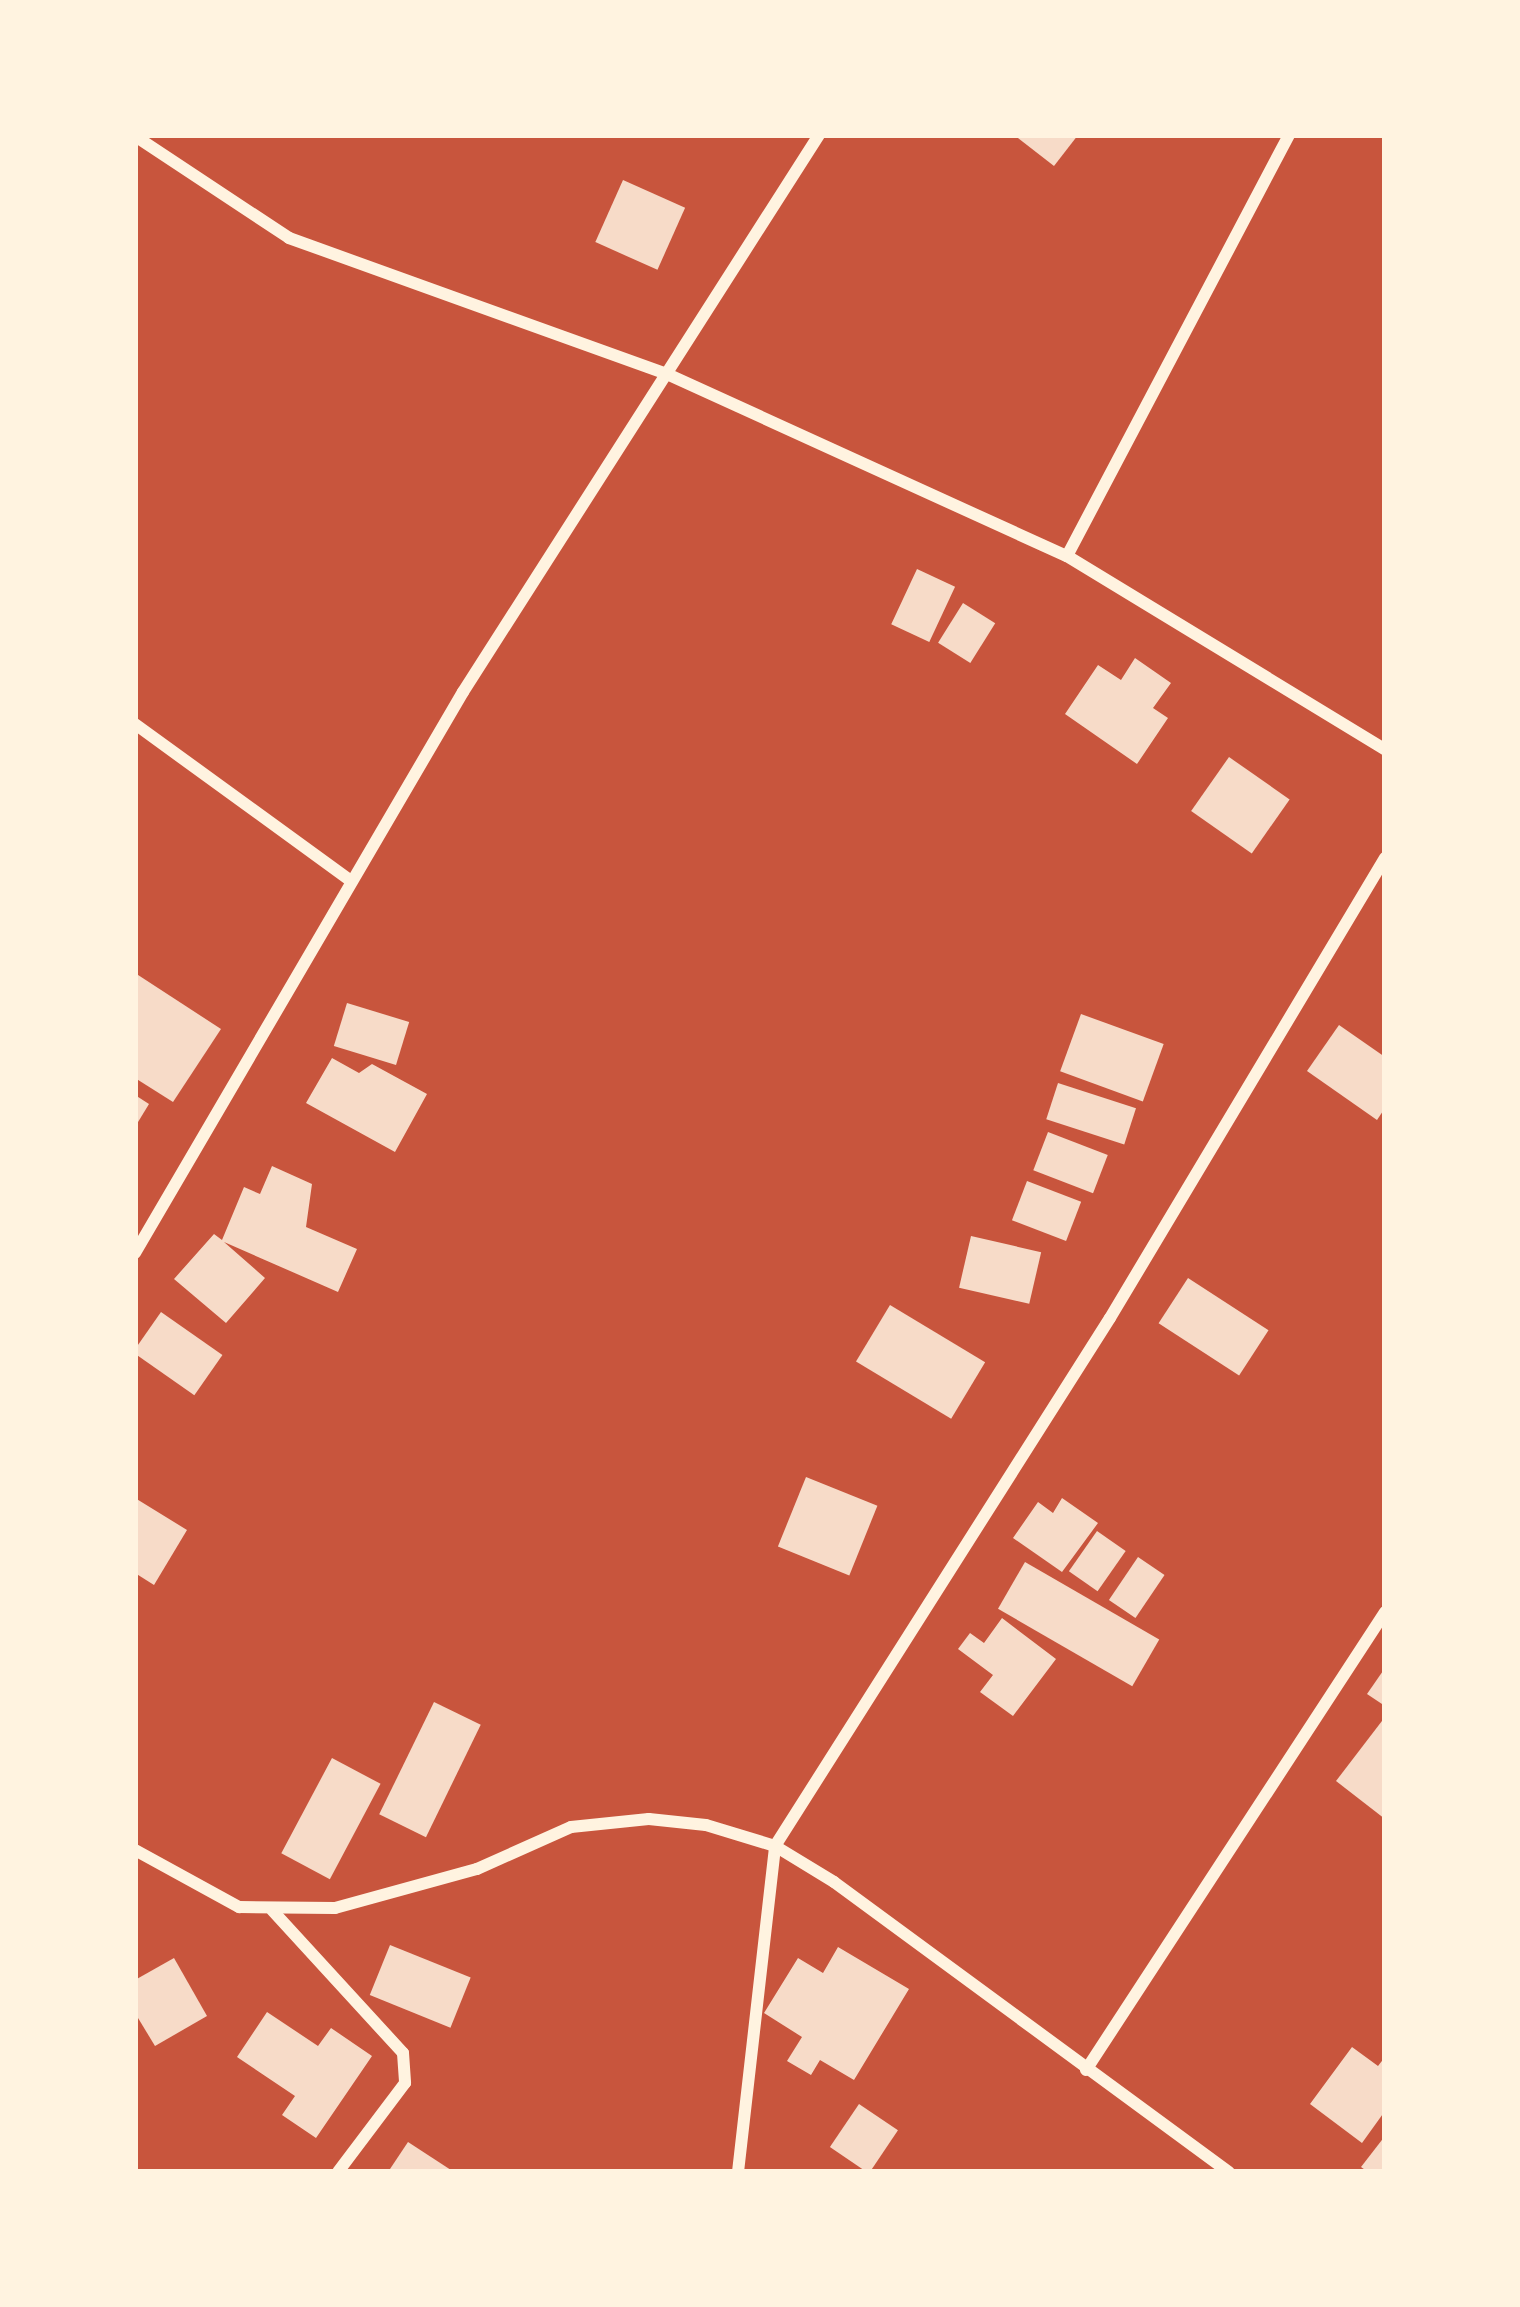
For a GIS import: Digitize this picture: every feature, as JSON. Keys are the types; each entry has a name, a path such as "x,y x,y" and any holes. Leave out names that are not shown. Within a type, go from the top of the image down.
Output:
{"street":[{"path":"135,1253 350,880 819,135"},
{"path":"1066,556 1289,135"},
{"path":"135,136 289,238 667,374 1066,556 1385,748"},
{"path":"135,724 350,880"},
{"path":"739,2172 775,1846 1110,1318 1385,858"},
{"path":"1086,2070 1385,1612"},
{"path":"135,1850 209,1894 272,1910 335,1907 401,1892 571,1828 649,1819 775,1846 1229,2172"},
{"path":"272,1910 403,2053 405,2084 338,2172"}],"building":[{"path":"1014,135 1078,135 1054,166"},
{"path":"623,180 685,208 657,270 595,242"},
{"path":"917,569 955,587 929,642 891,624"},
{"path":"963,603 995,623 970,663 938,643"},
{"path":"1135,658 1171,683 1153,708 1168,718 1137,764 1065,714 1098,665 1121,680"},
{"path":"1229,757 1290,799 1252,854 1191,811"},
{"path":"135,973 221,1029 173,1102 135,1078"},
{"path":"347,1003 409,1022 396,1065 334,1046"},
{"path":"1081,1014 1164,1044 1143,1101 1060,1071"},
{"path":"1339,1025 1385,1057 1385,1108 1377,1120 1307,1071"},
{"path":"332,1058 359,1073 372,1064 427,1094 395,1152 306,1103"},
{"path":"1058,1083 1136,1108 1124,1144 1046,1119"},
{"path":"135,1095 149,1104 135,1127"},
{"path":"1048,1132 1108,1155 1093,1193 1033,1170"},
{"path":"272,1166 312,1184 306,1227 357,1249 338,1292 224,1242 265,1278 226,1323 174,1279 214,1234 222,1240 244,1187 260,1194"},
{"path":"1027,1181 1081,1202 1066,1241 1012,1220"},
{"path":"971,1236 1041,1252 1029,1304 959,1288"},
{"path":"1188,1278 1269,1330 1239,1376 1159,1323"},
{"path":"890,1305 985,1362 951,1419 856,1362"},
{"path":"161,1312 222,1355 194,1395 135,1354"},
{"path":"806,1477 877,1506 849,1575 778,1547"},
{"path":"135,1498 187,1530 154,1585 135,1573"},
{"path":"1062,1498 1098,1523 1062,1572 1013,1538 1038,1502 1053,1513"},
{"path":"1097,1531 1126,1551 1098,1591 1069,1571"},
{"path":"1138,1557 1165,1575 1135,1618 1109,1600"},
{"path":"1025,1562 1159,1639 1132,1686 998,1609"},
{"path":"1002,1618 1056,1659 1013,1716 980,1692 993,1675 958,1649 970,1633 984,1643"},
{"path":"1385,1668 1385,1706 1367,1694"},
{"path":"434,1702 481,1725 426,1837 379,1814"},
{"path":"1385,1717 1385,1819 1336,1781"},
{"path":"332,1758 381,1784 330,1879 281,1853"},
{"path":"390,1945 471,1978 450,2028 370,1995"},
{"path":"838,1947 909,1989 854,2080 820,2060 811,2075 787,2061 802,2037 764,2013 798,1958 823,1973"},
{"path":"174,1958 207,2016 155,2046 135,2013 135,1980"},
{"path":"267,2012 318,2046 331,2028 372,2056 316,2138 282,2115 295,2096 237,2057"},
{"path":"1352,2047 1378,2066 1385,2057 1385,2111 1362,2143 1310,2104"},
{"path":"859,2104 898,2130 870,2172 830,2147"},
{"path":"1385,2136 1385,2172 1368,2172 1361,2167"},
{"path":"408,2142 454,2172 388,2172"}]}
